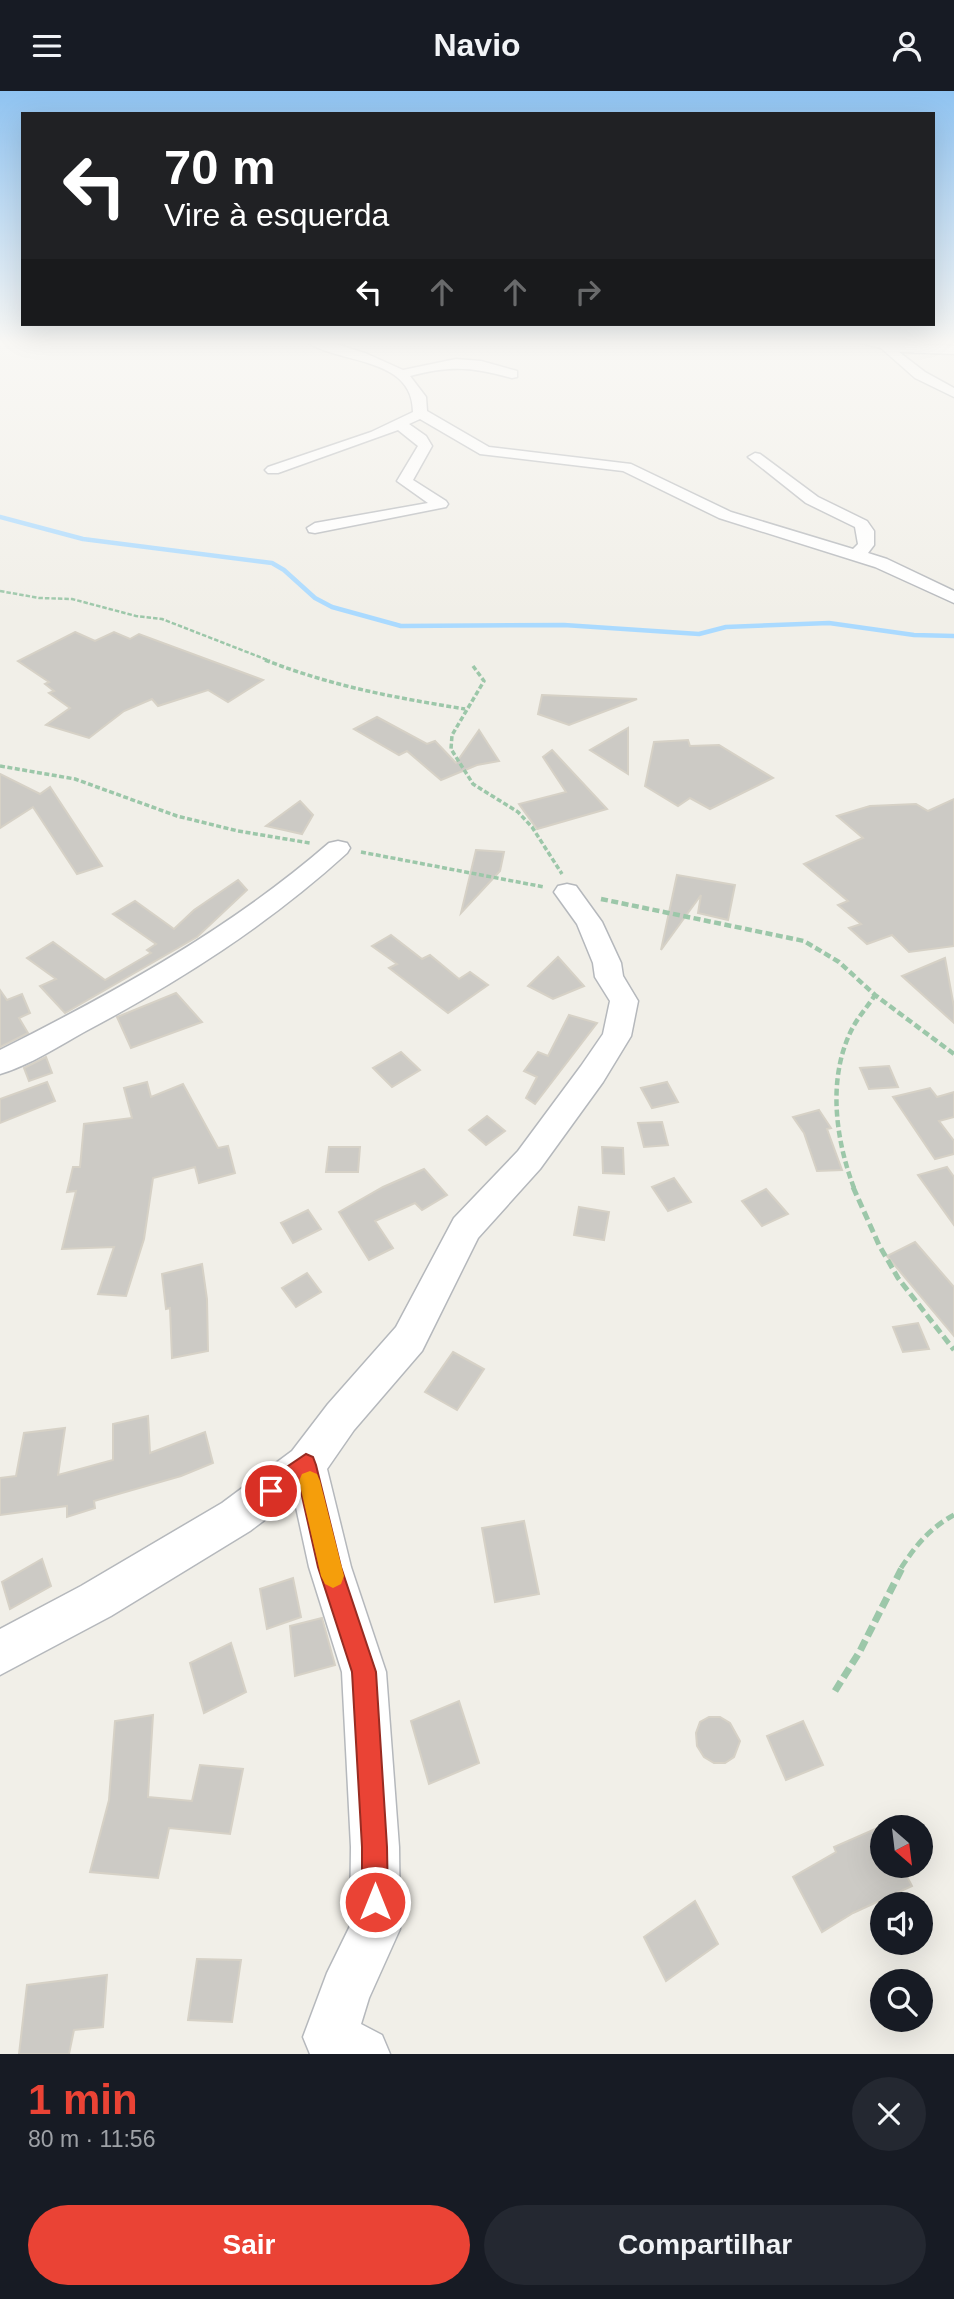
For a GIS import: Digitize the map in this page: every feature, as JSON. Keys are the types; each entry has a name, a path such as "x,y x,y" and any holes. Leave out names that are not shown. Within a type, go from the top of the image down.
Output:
{"street":[{"path":"273,470 381,432"},
{"path":"315,528 440,504 405,481 425,446 421,439 410,432"},
{"path":"452,432 485,451 500,455 626,467 725,515 857,555 954,598"},
{"path":"755,457 812,500 861,524 866,531 866,545 857,555"},
{"path":"0,1062 108,1005 196,954 262,911 338,848"},
{"path":"0,1653 96,1601 236,1517 306,1465 341,1417 409,1339 466,1228 529,1160 617,1036 624,1001 609,977 607,963 589,922 567,892"},
{"path":"306,1465 330,1567 364,1672 374,1847 375,1929 345,1991 330,2037 363,2054"}],"path":[{"path":"0,591 39,598 72,599 136,616 162,619 314,679 373,694 465,709"},
{"path":"473,666 484,681 452,735 451,749 473,784 518,812 532,827 561,869 567,892"},
{"path":"0,765 75,779 177,816 226,828 483,873 797,939 821,949 875,995 954,1054"},
{"path":"875,995 858,1015 844,1041 836,1120 844,1169 871,1231 899,1280 954,1350"},
{"path":"835,1692 909,1557 940,1520 954,1515"}],"building":[{"path":"75,632 95,641 114,632 130,639 139,634 263,680 228,702 208,690 158,706 152,699 124,711 89,738 46,725 70,708 49,693 54,691 45,684 49,682 18,661"},
{"path":"542,695 637,699 569,725 538,714"},
{"path":"377,717 427,744 435,741 456,763 479,730 499,761 477,765 441,780 407,751 399,755 354,729"},
{"path":"628,728 628,774 590,750"},
{"path":"688,740 690,746 719,745 773,778 710,809 690,798 678,806 645,786 654,742"},
{"path":"552,750 607,809 537,829 519,804 566,792 543,757"},
{"path":"0,774 40,794 50,787 102,866 77,874 33,807 0,828"},
{"path":"954,799 954,946 909,952 892,935 867,944 849,928 861,924 838,905 848,901 804,864 863,838 837,816 870,806 916,804 928,811"},
{"path":"300,801 313,815 302,834 266,826"},
{"path":"476,850 504,852 500,871 461,913"},
{"path":"677,875 735,885 728,920 698,913 701,895 661,950"},
{"path":"238,880 247,890 197,937 65,1013 40,986 56,979 27,958 53,942 105,980 151,953 147,950 156,944 113,914 135,901 174,929 194,910"},
{"path":"391,935 422,959 430,955 459,979 470,972 488,985 448,1013 389,968 397,964 372,946"},
{"path":"558,957 584,986 553,999 528,986"},
{"path":"945,958 954,1007 954,1023 902,976"},
{"path":"0,990 7,1000 22,994 30,1013 19,1018 28,1033 0,1047"},
{"path":"176,993 202,1022 131,1048 117,1017"},
{"path":"569,1015 597,1023 535,1104 526,1098 537,1077 524,1071 538,1052 548,1056"},
{"path":"401,1052 420,1070 392,1087 373,1068"},
{"path":"46,1057 52,1073 29,1081 24,1068"},
{"path":"889,1066 898,1087 869,1089 860,1068"},
{"path":"47,1082 55,1101 0,1123 0,1099"},
{"path":"147,1082 151,1097 183,1084 218,1148 228,1146 235,1173 199,1183 195,1167 153,1178 144,1239 126,1296 98,1294 114,1247 62,1249 76,1191 67,1192 73,1167 80,1167 84,1124 132,1118 124,1088"},
{"path":"667,1082 678,1102 652,1108 641,1088"},
{"path":"930,1088 937,1097 954,1092 954,1117 939,1121 954,1141 954,1154 935,1159 893,1097"},
{"path":"819,1110 831,1128 827,1129 842,1170 817,1171 804,1133 793,1117"},
{"path":"487,1116 505,1131 486,1145 469,1130"},
{"path":"662,1122 668,1145 644,1147 638,1123"},
{"path":"329,1147 360,1147 358,1172 326,1172"},
{"path":"602,1147 623,1148 624,1174 603,1173"},
{"path":"947,1167 954,1177 954,1225 918,1175"},
{"path":"424,1169 447,1195 422,1210 415,1203 375,1221 393,1248 369,1260 339,1212 383,1187"},
{"path":"674,1178 691,1202 668,1211 652,1187"},
{"path":"766,1189 788,1214 762,1226 742,1201"},
{"path":"579,1207 609,1212 604,1240 574,1235"},
{"path":"308,1210 321,1229 293,1243 281,1223"},
{"path":"915,1242 954,1287 954,1336 887,1256"},
{"path":"202,1264 207,1299 208,1351 172,1358 170,1308 166,1309 162,1274"},
{"path":"307,1273 321,1292 296,1307 282,1288"},
{"path":"918,1323 929,1349 903,1352 893,1327"},
{"path":"453,1352 484,1369 457,1410 425,1392"},
{"path":"148,1416 150,1453 205,1432 213,1463 181,1476 94,1501 95,1508 67,1517 67,1506 0,1515 0,1478 16,1476 24,1433 65,1428 58,1475 113,1460 113,1424"},
{"path":"524,1521 539,1594 495,1602 482,1528"},
{"path":"42,1559 51,1586 10,1609 2,1582"},
{"path":"293,1578 301,1617 267,1629 260,1589"},
{"path":"322,1618 335,1665 295,1676 290,1626"},
{"path":"231,1643 246,1692 204,1713 190,1663"},
{"path":"459,1701 479,1763 429,1784 411,1721"},
{"path":"153,1715 148,1797 192,1801 200,1765 243,1769 230,1834 169,1828 158,1878 90,1872 109,1800 115,1721"},
{"path":"709,1717 720,1717 730,1723 740,1741 734,1757 725,1763 714,1763 704,1757 697,1746 696,1733 700,1722"},
{"path":"803,1721 823,1765 786,1780 767,1736"},
{"path":"870,1831 870,1878 908,1878 912,1886 899,1892 870,1892 870,1905 822,1932 793,1877 836,1852 834,1847"},
{"path":"695,1901 718,1944 666,1981 644,1937"},
{"path":"197,1959 241,1960 232,2022 188,2020"},
{"path":"107,1975 103,2027 74,2030 69,2054 19,2054 27,1985"}],"waterway":[{"path":"0,517 83,539 272,563 284,570 315,598 332,607 401,626 564,625 699,634 726,627 829,623 914,635 954,636"}],"slow traffic":[{"path":"310,1481 333,1576"}],"route":[{"path":"271,1491 306,1465 330,1567 364,1672 375,1902"}]}
